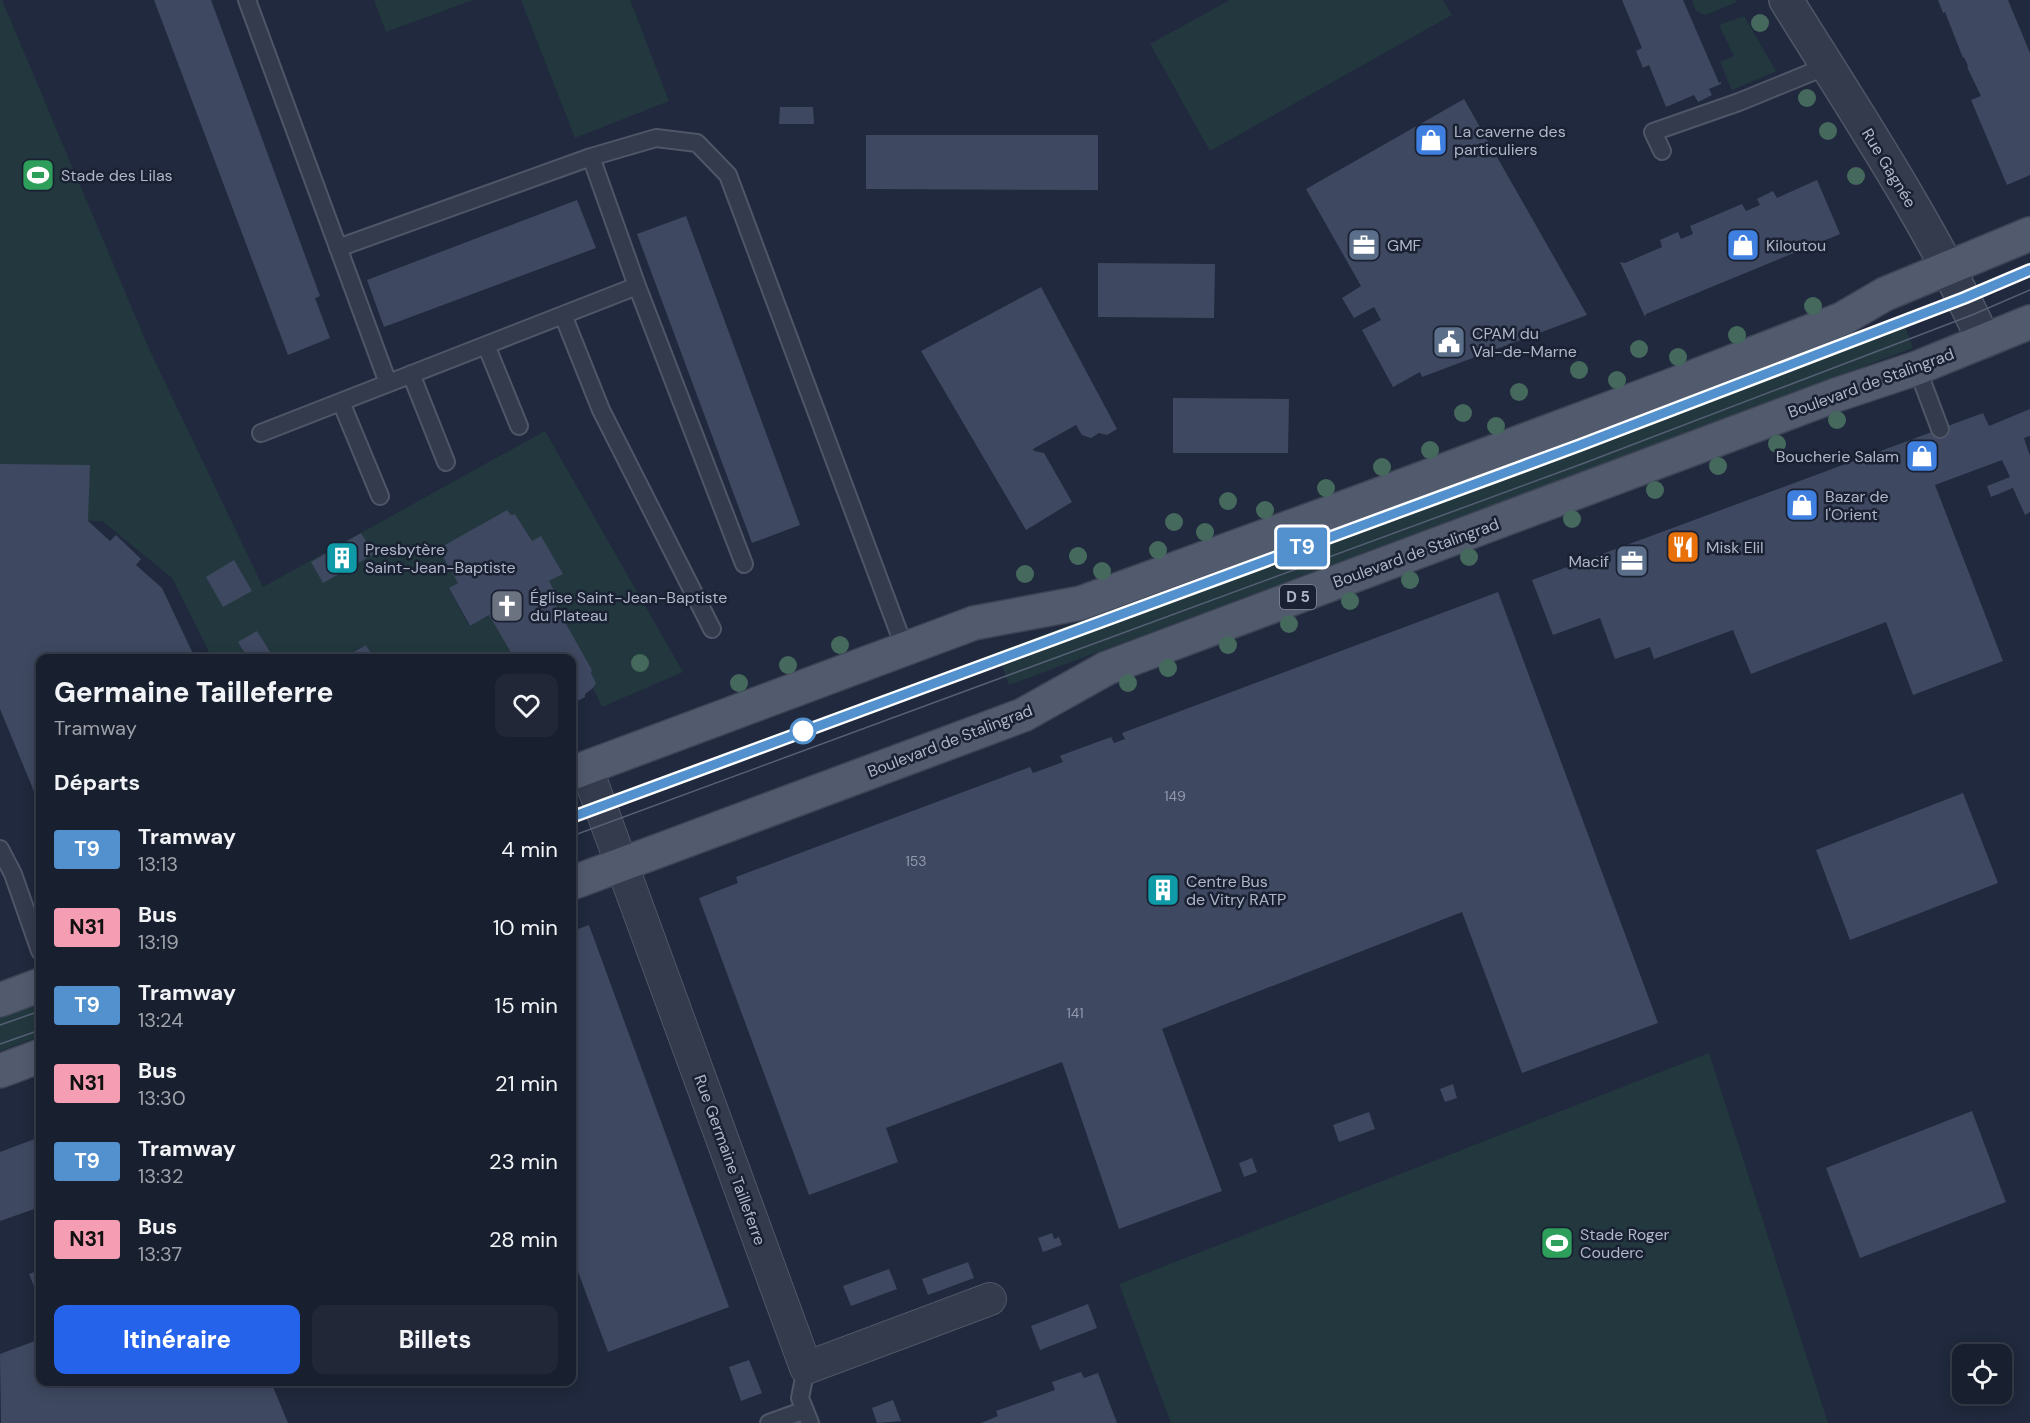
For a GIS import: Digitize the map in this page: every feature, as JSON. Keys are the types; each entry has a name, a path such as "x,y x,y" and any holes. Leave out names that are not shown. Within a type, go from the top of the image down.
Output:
{"main road":[{"path":"579,770 974,623 1081,603 1328,513 1659,390 1842,319 1885,294 2030,234"},
{"name":"Boulevard de Stalingrad","path":"576,882 1023,716 1107,668 1836,395 1917,369 2030,322"},
{"path":"0,1000 36,986"},
{"path":"0,1071 36,1058"}],"street":[{"name":"Rue Gagnée","path":"1786,0 1947,267 1984,341"},
{"name":"Rue Germaine Tailleferre","path":"579,770 622,865 806,1368"},
{"path":"806,1368 990,1299"}],"lane":[{"path":"247,0 388,383"},
{"path":"1662,151 1653,132 1739,102 1827,66"},
{"path":"338,248 591,157 656,138 697,143 728,175 905,649"},
{"path":"591,157 637,286 744,564"},
{"path":"261,433 637,286"},
{"path":"563,315 601,410 712,629"},
{"path":"486,345 519,426"},
{"path":"1917,369 1940,429"},
{"path":"411,374 447,462"},
{"path":"341,402 380,496"},
{"path":"0,849 13,874 36,940"},
{"path":"769,1423 808,1417 800,1398 806,1368"}],"green space":[{"name":"Stade des Lilas","path":"0,0 2,0 150,351 263,587 545,431 683,672 602,707 593,688 596,683 591,673 592,670 551,597 556,594 549,581 562,574 532,541 515,514 511,515 507,510 446,545 458,583 449,589 469,626 489,615 512,654 441,654 440,652 436,654 372,654 366,645 349,654 210,654 172,578 102,521 0,519"},
{"path":"374,0 473,0 386,32"},
{"path":"521,0 630,0 669,101 575,138"},
{"path":"1230,0 1443,0 1452,15 1210,151 1150,44"},
{"path":"1692,0 1736,0 1737,2 1705,15 1696,11"},
{"path":"1744,16 1776,71 1732,90 1720,62 1734,56 1719,25"},
{"path":"1901,315 1913,348 1009,685 997,652"},
{"path":"36,1000 36,1038 0,1051 0,1014"},
{"name":"Stade Roger Couderc","path":"1709,1053 1828,1423 1171,1423 1119,1284"}],"building":[{"path":"154,0 211,0 320,296 315,298 330,338 288,355"},
{"path":"1622,0 1683,0 1719,83 1721,82 1709,89 1712,95 1698,102 1694,95 1666,107 1649,65 1643,68 1636,51 1642,48"},
{"path":"1938,0 2008,0 2030,53 2030,175 2007,185 1971,100 1981,96"},
{"path":"1464,99 1587,315 1422,377 1420,372 1393,387 1362,330 1381,320 1374,307 1354,318 1342,298 1361,286 1306,189"},
{"path":"780,107 813,107 814,124 779,124"},
{"path":"866,135 1098,135 1098,190 866,189"},
{"path":"1817,180 1840,234 1646,314 1645,317 1620,262 1625,263 1662,247 1660,240 1678,232 1681,239 1693,234 1690,226 1742,204 1746,211 1760,205 1757,199 1773,191 1777,198"},
{"path":"577,200 596,248 384,327 367,280"},
{"path":"686,216 800,525 752,543 637,234"},
{"path":"1098,263 1215,264 1214,318 1098,317"},
{"path":"1041,287 1117,429 1107,435 1099,433 1091,438 1082,435 1076,425 1033,449 1044,453 1072,502 1026,530 921,351"},
{"path":"1173,398 1289,399 1288,453 1173,453"},
{"path":"2030,409 2030,436 2024,438 2030,456 2030,512 2025,515 2013,488 1991,497 1987,486 2010,477 2002,460 1935,485 2003,661 1913,695 1886,622 1751,674 1733,630 1654,659 1650,647 1615,659 1600,618 1553,635 1532,580 1983,413 1989,426"},
{"path":"0,464 90,465 88,521 110,541 116,535 141,559 136,565 162,588 193,654 36,654 36,796 0,709"},
{"name":"Église Saint-Jean-Baptiste du Plateau","path":"507,510 511,515 515,514 532,541 541,536 563,574 549,581 556,594 551,597 592,670 591,673 596,683 585,694 585,697 576,702 576,654 512,654 489,615 470,626 449,588 458,583 442,555 448,551 445,545"},
{"name":"Presbytère Saint-Jean-Baptiste","path":"361,533 374,554 323,583 311,562"},
{"path":"234,560 252,591 223,607 206,577"},
{"name":"Centre Bus de Vitry RATP","path":"1498,592 1658,1023 1522,1073 1462,912 1162,1029 1222,1191 1119,1229 1062,1062 886,1128 898,1162 809,1195 699,898 738,883 736,877 1030,767 1033,773 1063,762 1060,756 1111,737 1114,743 1125,739 1122,733"},
{"path":"257,631 271,654 246,654 238,642"},
{"path":"366,645 372,654 350,654"},
{"path":"1963,793 1998,883 1850,940 1816,850"},
{"path":"589,925 729,1307 608,1352 576,1267 576,930"},
{"path":"1453,1084 1457,1098 1445,1102 1440,1089"},
{"path":"1972,1111 2006,1202 1860,1258 1826,1168"},
{"path":"1369,1112 1375,1129 1339,1142 1333,1125"},
{"path":"36,1138 36,1208 0,1221 0,1152"},
{"path":"1252,1158 1257,1172 1244,1177 1239,1163"},
{"path":"1052,1233 1054,1239 1059,1237 1062,1245 1043,1252 1038,1238"},
{"path":"968,1262 974,1278 928,1295 922,1279"},
{"path":"889,1269 897,1289 851,1306 843,1286"},
{"path":"36,1271 36,1291 29,1274"},
{"path":"1088,1304 1097,1328 1040,1350 1031,1326"},
{"path":"36,1340 36,1386 273,1386 288,1423 1,1423 0,1354"},
{"path":"749,1360 762,1393 741,1401 729,1367"},
{"path":"1081,1372 1084,1378 1098,1373 1117,1423 981,1423 998,1416 996,1411 1055,1390 1052,1382"},
{"path":"893,1400 901,1421 877,1423 872,1408"}],"tram line":[{"path":"576,816 1580,445 1964,298 2030,270"},
{"name":"T9","path":"576,816 1580,445 1964,298 2030,270"},
{"path":"576,835 1587,462 1972,315 2030,290"},
{"path":"0,1025 36,1012"},
{"path":"0,1044 36,1031"}],"place":[{"name":"La caverne des particuliers","path":"1431,140"},
{"name":"Stade des Lilas","path":"38,175"},
{"name":"GMF","path":"1364,245"},
{"name":"Kiloutou","path":"1743,245"},
{"name":"CPAM du Val-de-Marne","path":"1449,342"},
{"name":"Boucherie Salam","path":"1922,456"},
{"name":"Bazar de l'Orient","path":"1802,505"},
{"name":"Misk Elil","path":"1683,547"},
{"name":"Presbytère Saint-Jean-Baptiste","path":"342,558"},
{"name":"Macif","path":"1632,561"},
{"name":"Église Saint-Jean-Baptiste du Plateau","path":"507,606"},
{"name":"Centre Bus de Vitry RATP","path":"1163,890"},
{"name":"Stade Roger Couderc","path":"1557,1243"}]}
